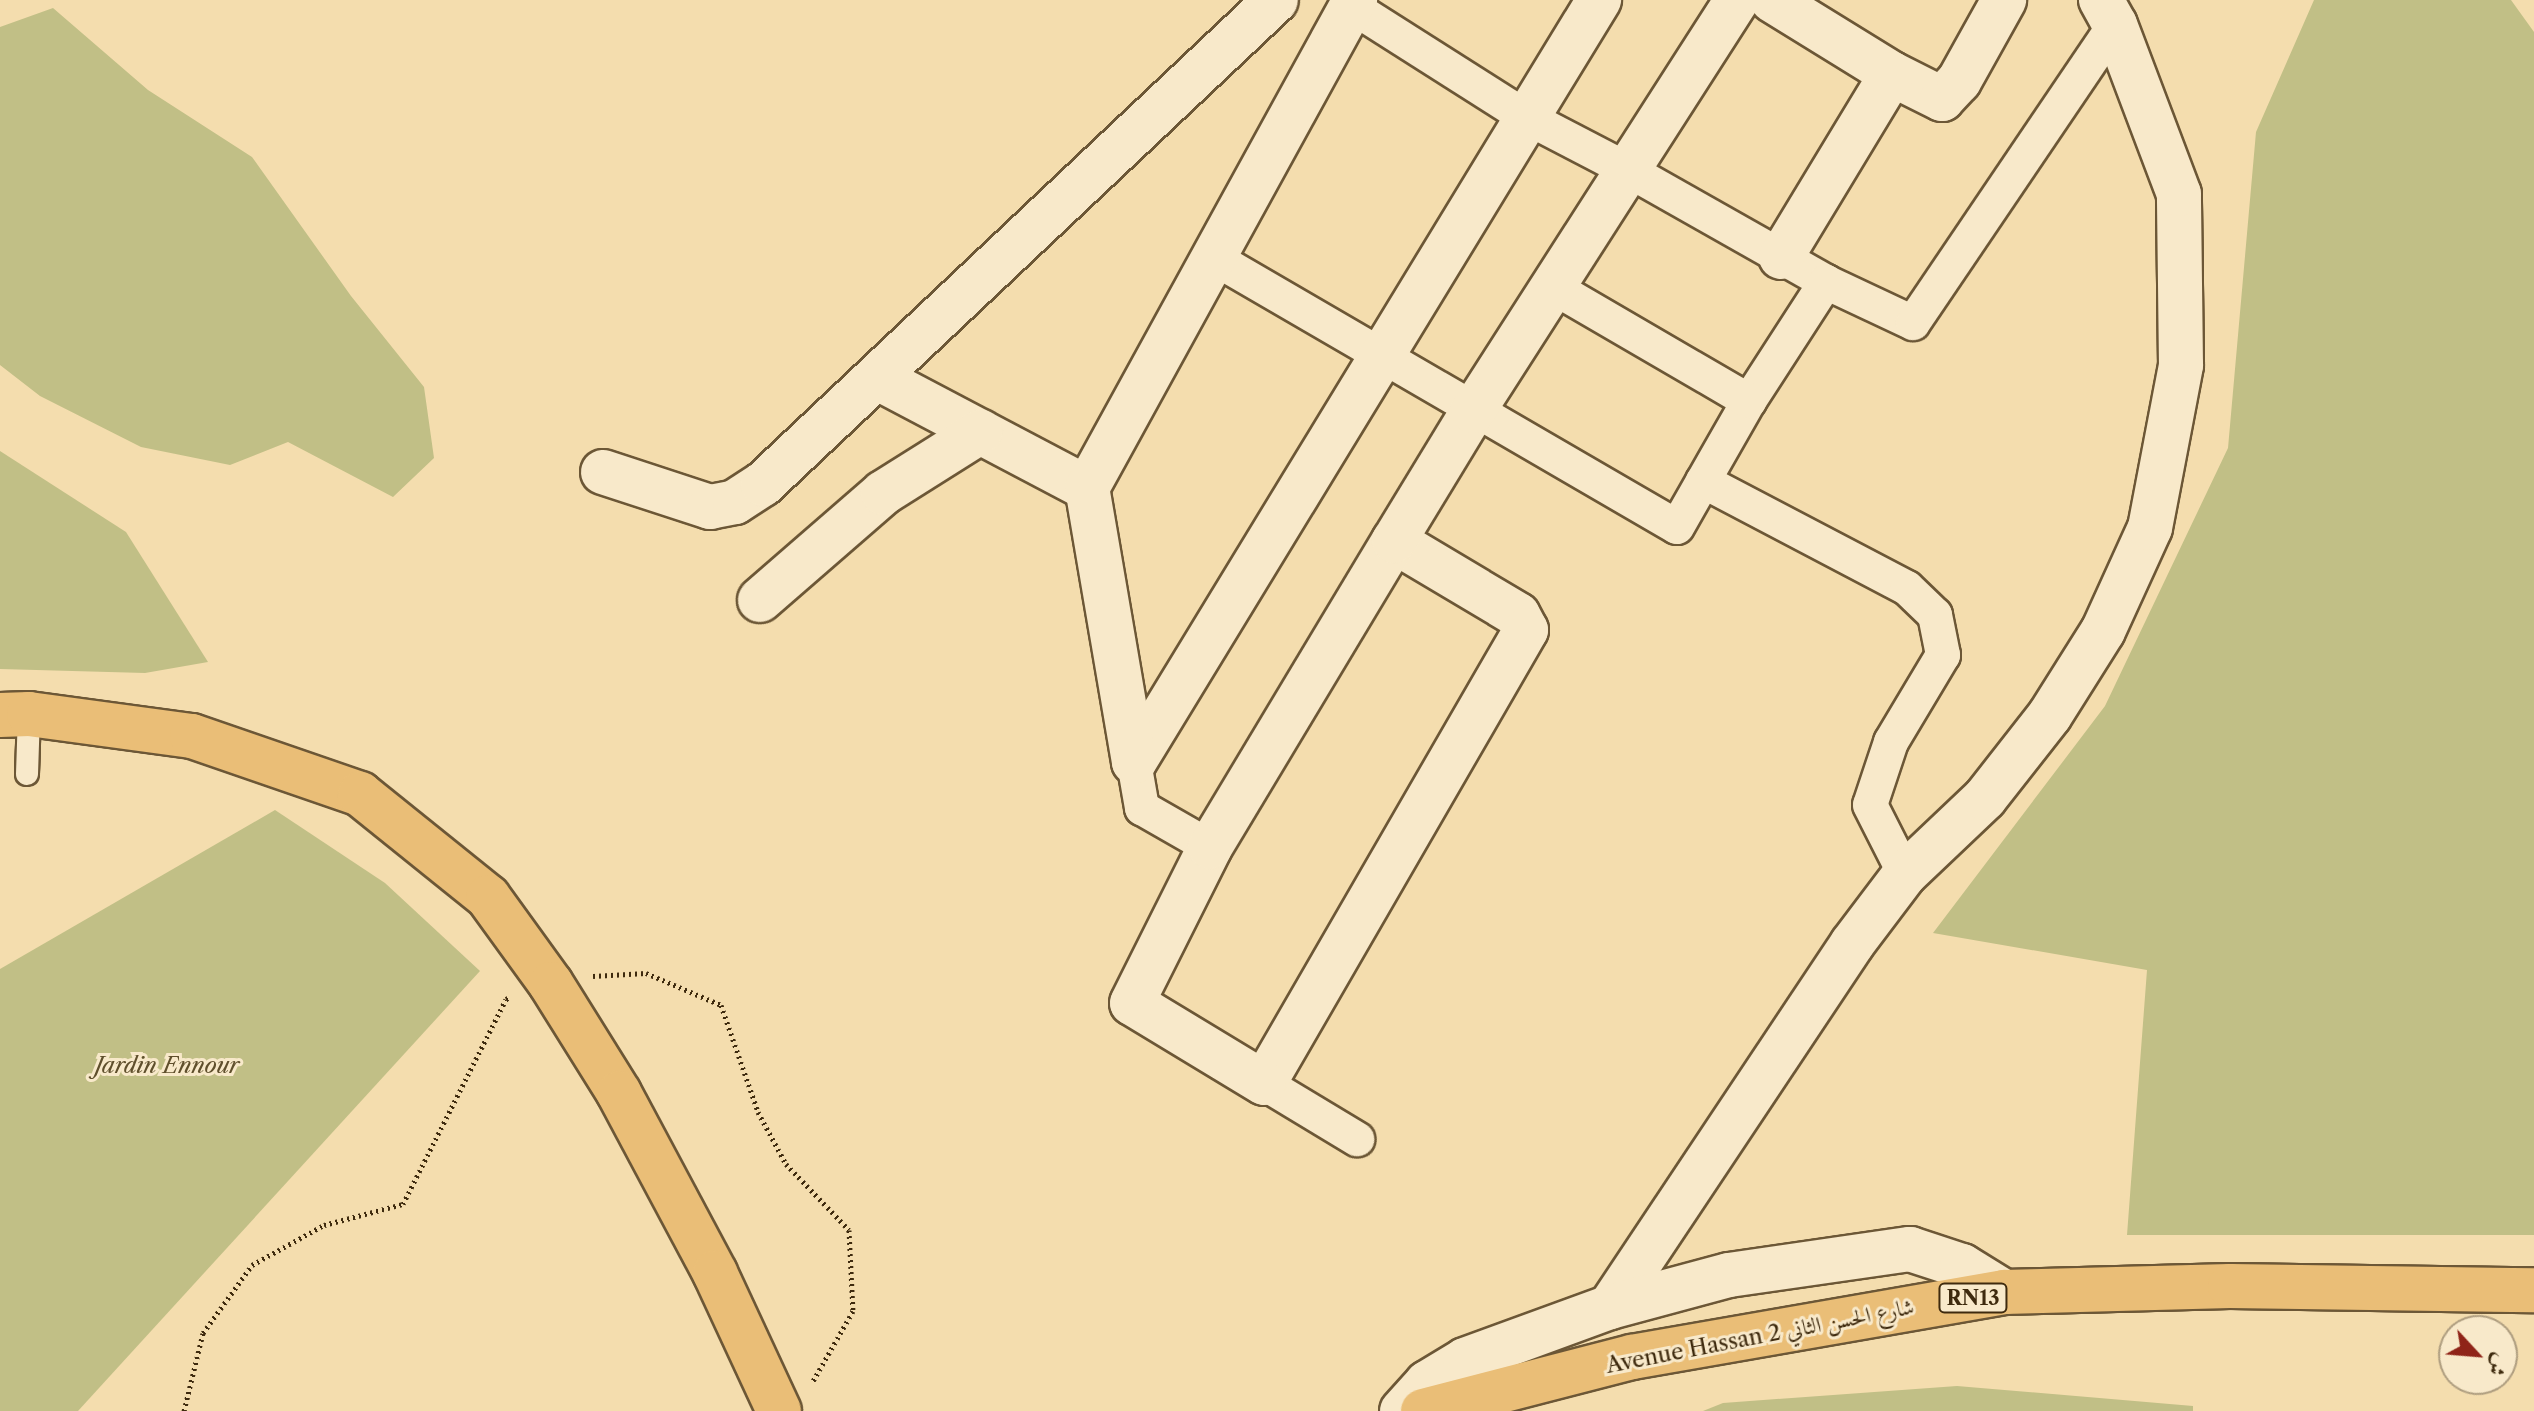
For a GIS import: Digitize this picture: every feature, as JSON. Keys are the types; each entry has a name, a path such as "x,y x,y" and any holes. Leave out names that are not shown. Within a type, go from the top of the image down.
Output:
{"main road":[{"path":"15,714 192,736 360,794 488,897 551,984 619,1093 715,1273 794,1400"},
{"name":"Avenue Hassan 2 شارع الحسن الثاني","path":"1423,1411 1632,1357 2004,1292 2230,1286 2534,1290"}],"street":[{"path":"603,472 710,507 735,502 763,484 1276,0"},
{"path":"1134,762 1599,0"},
{"path":"1357,1139 1132,1003 1210,847 1394,541 1473,411 1737,0"},
{"path":"1772,0 1892,74 1942,99 1959,81 2004,0"},
{"path":"1210,847 1142,808 1087,488 1214,258 1349,2 1526,117 1628,170 1826,282 1913,323 2108,13"},
{"path":"1610,1307 1793,1030 1905,874 1985,798 2050,715 2103,631 2150,528 2181,365 2179,194 2108,13"},
{"path":"1781,257 1892,74"},
{"path":"1214,258 1677,527 1749,401 1826,282"},
{"path":"1553,287 1749,401"},
{"path":"878,378 1087,488"},
{"path":"760,600 883,493 980,432"},
{"path":"1703,481 1907,588 1935,615 1943,655 1891,742 1870,805 1905,874"},
{"path":"1264,1083 1526,630 1518,615 1394,541"},
{"path":"1402,1411 1427,1383 1465,1360 1610,1307 1729,1275 1910,1249 1962,1266 2004,1292"}],"lane":[{"path":"15,714 27,774"}],"path":[{"path":"184,1411 203,1333 252,1265 324,1225 403,1204 506,999 551,984 594,976 646,973 721,1005 758,1112 786,1164 849,1230 853,1311 794,1400"}],"green space":[{"path":"2314,0 2511,0 2534,32 2534,1235 2127,1235 2147,970 1933,933 2105,706 2228,448 2256,132"},
{"path":"53,8 148,90 252,157 351,296 424,387 434,458 393,497 288,442 230,465 141,447 40,396 0,365 0,27"},
{"path":"0,451 126,532 208,662 145,673 0,669"},
{"name":"Jardin Ennour","path":"275,810 385,883 480,971 78,1411 0,1411 0,969"},
{"path":"1957,1386 2193,1406 2193,1411 1703,1411 1723,1403"}]}
